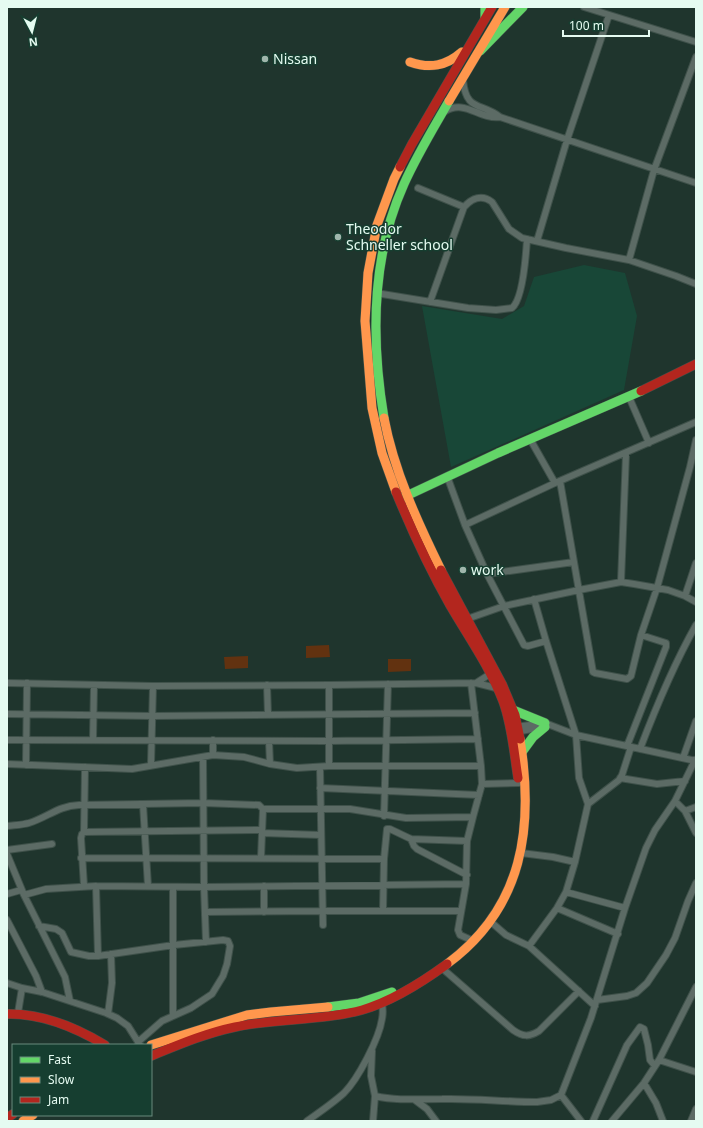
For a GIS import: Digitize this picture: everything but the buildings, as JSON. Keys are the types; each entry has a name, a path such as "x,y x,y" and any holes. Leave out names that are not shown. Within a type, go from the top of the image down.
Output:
{"main road":[{"path":"485,7 485,18"},
{"path":"152,1056 206,1036 244,1025 316,1014 352,1012 382,1004 418,985 443,969 476,940 490,922 502,902 514,877 522,853 526,822 526,790 522,752 503,701 490,674 449,603 413,533 399,500 382,453 372,408 365,321 367,285 372,249 377,225 394,179 412,144 492,7"},
{"path":"152,1045 238,1018 275,1012 316,1014 385,995 429,971 469,939 487,917 513,862 519,817 519,784 513,710 501,680 436,559 408,496 391,450 382,406 376,328 376,293 383,247 396,202 415,160 506,7"},
{"path":"480,51 523,7"},
{"path":"410,62 425,67 439,66 453,60 470,46"},
{"path":"444,88 453,95"},
{"path":"399,500 447,476 629,397 696,364"},
{"path":"372,408 382,406"},
{"path":"513,710 546,725 533,737 522,752"},
{"path":"7,1014 18,1013 71,1027 103,1044"}],"street":[{"path":"584,7 696,42"},
{"path":"536,241 567,140 609,15"},
{"path":"629,260 654,170 696,58"},
{"path":"463,80 464,91 470,101 480,108 500,117 696,183"},
{"path":"442,114 450,109 461,107 490,117 500,117"},
{"path":"418,188 464,207"},
{"path":"430,302 464,207 473,199 478,198 488,199 495,206 509,229 527,240 629,260 696,284"},
{"path":"376,293 480,310 512,308 517,302 523,276 527,240"},
{"path":"629,397 649,443"},
{"path":"465,525 558,482 626,454 696,422"},
{"path":"530,439 558,482 574,562 593,672 629,678 657,588 696,440"},
{"path":"621,582 626,454"},
{"path":"447,476 465,525 487,574 525,646 546,641"},
{"path":"487,574 574,562"},
{"path":"685,596 696,563"},
{"path":"467,619 504,606 621,582 657,588 685,596 696,602"},
{"path":"529,946 558,908 566,892 575,862 588,804 579,778 576,735 534,600"},
{"path":"640,749 650,721 681,653 696,625"},
{"path":"588,804 620,778 629,746 666,646 666,643 641,636"},
{"path":"473,683 490,674"},
{"path":"7,683 153,686 473,683 496,688"},
{"path":"26,765 27,683"},
{"path":"469,939 459,933 467,875 467,841 482,784 473,683"},
{"path":"384,816 388,684"},
{"path":"93,740 94,685"},
{"path":"267,685 268,715"},
{"path":"329,685 329,766"},
{"path":"151,765 153,686"},
{"path":"7,714 153,716 475,713"},
{"path":"683,758 696,721"},
{"path":"375,1096 388,1099 415,1100 442,1098 537,1102 551,1100 561,1095 592,1018 625,908 646,848 655,830 675,801 696,760 576,735 546,725 514,730"},
{"path":"7,740 328,741 478,739"},
{"path":"213,740 213,755"},
{"path":"270,740 270,764"},
{"path":"7,764 132,769 213,755 244,757 270,764 297,768 329,766 481,766"},
{"path":"203,757 203,858 206,942"},
{"path":"84,886 81,858 81,836 84,832 85,767"},
{"path":"320,767 323,925"},
{"path":"620,778 657,784 686,781"},
{"path":"482,784 519,784"},
{"path":"320,788 479,795"},
{"path":"675,801 685,811 696,831"},
{"path":"7,826 22,825 65,806 85,805 203,803 259,805 263,809 350,809 384,816 406,818 473,817"},
{"path":"143,804 148,886"},
{"path":"685,811 696,807"},
{"path":"261,858 263,809"},
{"path":"383,911 384,859 387,829 412,839 467,841"},
{"path":"84,832 262,831 321,834"},
{"path":"412,839 414,846 417,849 467,875"},
{"path":"7,850 52,844"},
{"path":"522,853 553,857 575,862"},
{"path":"7,854 22,893 65,977 70,1001"},
{"path":"81,858 384,859"},
{"path":"490,922 506,935 529,946 579,992 596,1003 636,993 647,983 663,960 675,938 696,883"},
{"path":"7,894 22,893 46,888 84,886 204,887 466,884"},
{"path":"96,886 98,956"},
{"path":"264,886 264,912"},
{"path":"172,1016 174,945 173,887"},
{"path":"566,892 625,908"},
{"path":"558,908 618,934"},
{"path":"205,912 461,911"},
{"path":"7,920 36,976 42,992"},
{"path":"7,982 22,988 42,992 70,1001 117,1018 128,1026 139,1044 158,1023 191,1008 212,994 223,976 229,953 229,943 223,940 89,956 71,952 62,933 56,929 39,926"},
{"path":"108,1014 112,983 111,954"},
{"path":"443,969 513,1030 523,1036 539,1031 579,992"},
{"path":"612,1121 644,1083 659,1060 696,987"},
{"path":"18,1013 22,988"},
{"path":"307,1121 345,1092 354,1079 372,1049 382,1022 382,1004"},
{"path":"593,1121 627,1044 640,1027 644,1029 649,1048 649,1057 655,1066"},
{"path":"372,1049 372,1076 375,1096 373,1121"},
{"path":"659,1060 696,1072"},
{"path":"644,1083 656,1103 663,1121"},
{"path":"561,1095 581,1121"},
{"path":"415,1100 427,1109 436,1121"},
{"path":"691,1121 696,1109"}],"shaded area":[{"path":"584,265 625,273 637,316 624,390 451,467 422,306 502,319 524,306 534,277"},
{"path":"329,645 330,657 306,658 306,646"},
{"path":"248,656 248,668 225,669 224,657"},
{"path":"388,659 411,659 411,671 388,672"}],"traffic: fast":[{"path":"485,7 485,18"},
{"path":"480,51 523,7"},
{"path":"384,418 377,359 376,329 377,299 385,240 393,212 409,173 449,101"},
{"path":"402,498 498,453 641,391"},
{"path":"513,710 545,723"},
{"path":"522,752 533,737 545,727"},
{"path":"328,1007 359,1003 392,992"}],"traffic: slow":[{"path":"449,101 505,7"},
{"path":"410,62 431,66 438,65 456,57 462,52"},
{"path":"396,492 382,453 372,408 365,321 368,273 377,225 400,167"},
{"path":"384,418 388,438 407,496 441,570"},
{"path":"447,964 473,942 493,917 508,891 518,863 523,834 525,803 524,772 520,739"},
{"path":"152,1045 247,1015 328,1007"},
{"path":"23,1121 31,1116"}],"traffic: jam":[{"path":"400,167 492,7"},
{"path":"641,391 696,364"},
{"path":"396,492 435,577 498,688 509,720 518,778"},
{"path":"441,570 502,684 515,715 520,739"},
{"path":"152,1056 203,1036 235,1027 267,1022 346,1014 362,1010 385,1002 406,991 447,964"},
{"path":"7,1014 33,1016 58,1022 82,1032 103,1044"},
{"path":"7,1118 12,1115"}],"place":[{"name":"Nissan","path":"265,59"},
{"name":"Theodor Schneller school","path":"338,237"},
{"name":"work","path":"463,570"}]}
